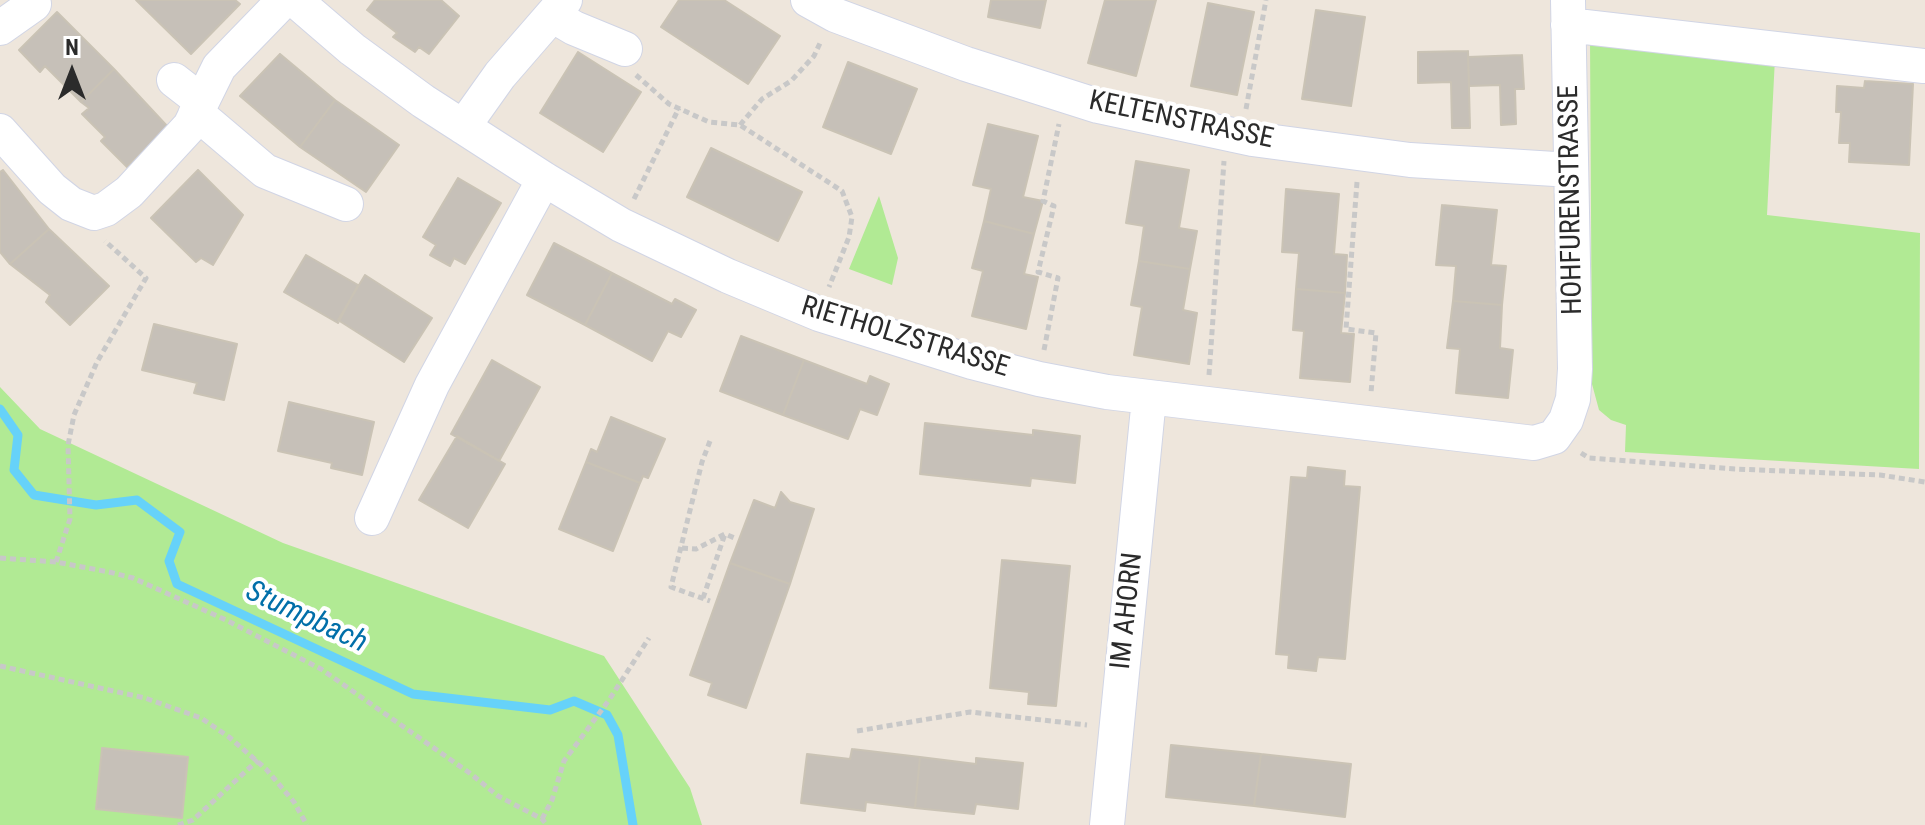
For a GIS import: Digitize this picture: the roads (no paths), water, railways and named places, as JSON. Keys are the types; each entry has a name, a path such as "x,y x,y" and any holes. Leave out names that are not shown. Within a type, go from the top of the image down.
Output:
{"street":[{"path":"0,131 52,189 71,204 94,213 106,209 129,192 190,126 219,67 284,0"},
{"name":"RIETHOLZSTRASSE","path":"295,0 352,49 544,179 621,225 728,276 819,314 907,343 1039,379 1149,398 1534,443 1554,437"},
{"path":"0,28 34,4"},
{"name":"KELTENSTRASSE","path":"822,7 966,64 1098,106 1241,137 1410,160 1571,170"},
{"path":"463,127 500,75 558,8 574,28 630,62"},
{"path":"1568,12 1924,66"},
{"name":"HOHFURENSTRASSE","path":"1554,437 1566,420 1573,399 1575,369 1568,12"},
{"path":"174,80 206,121 265,171 346,204"},
{"path":"372,518 432,385 544,179"},
{"name":"IM AHORN","path":"1107,825 1149,398"}],"waterway":[{"name":"Stumpbach","path":"0,409 18,435 14,470 34,495 96,505 137,500 180,532 169,561 177,584 413,694 550,710 574,701 607,715 618,735 633,825"}]}
